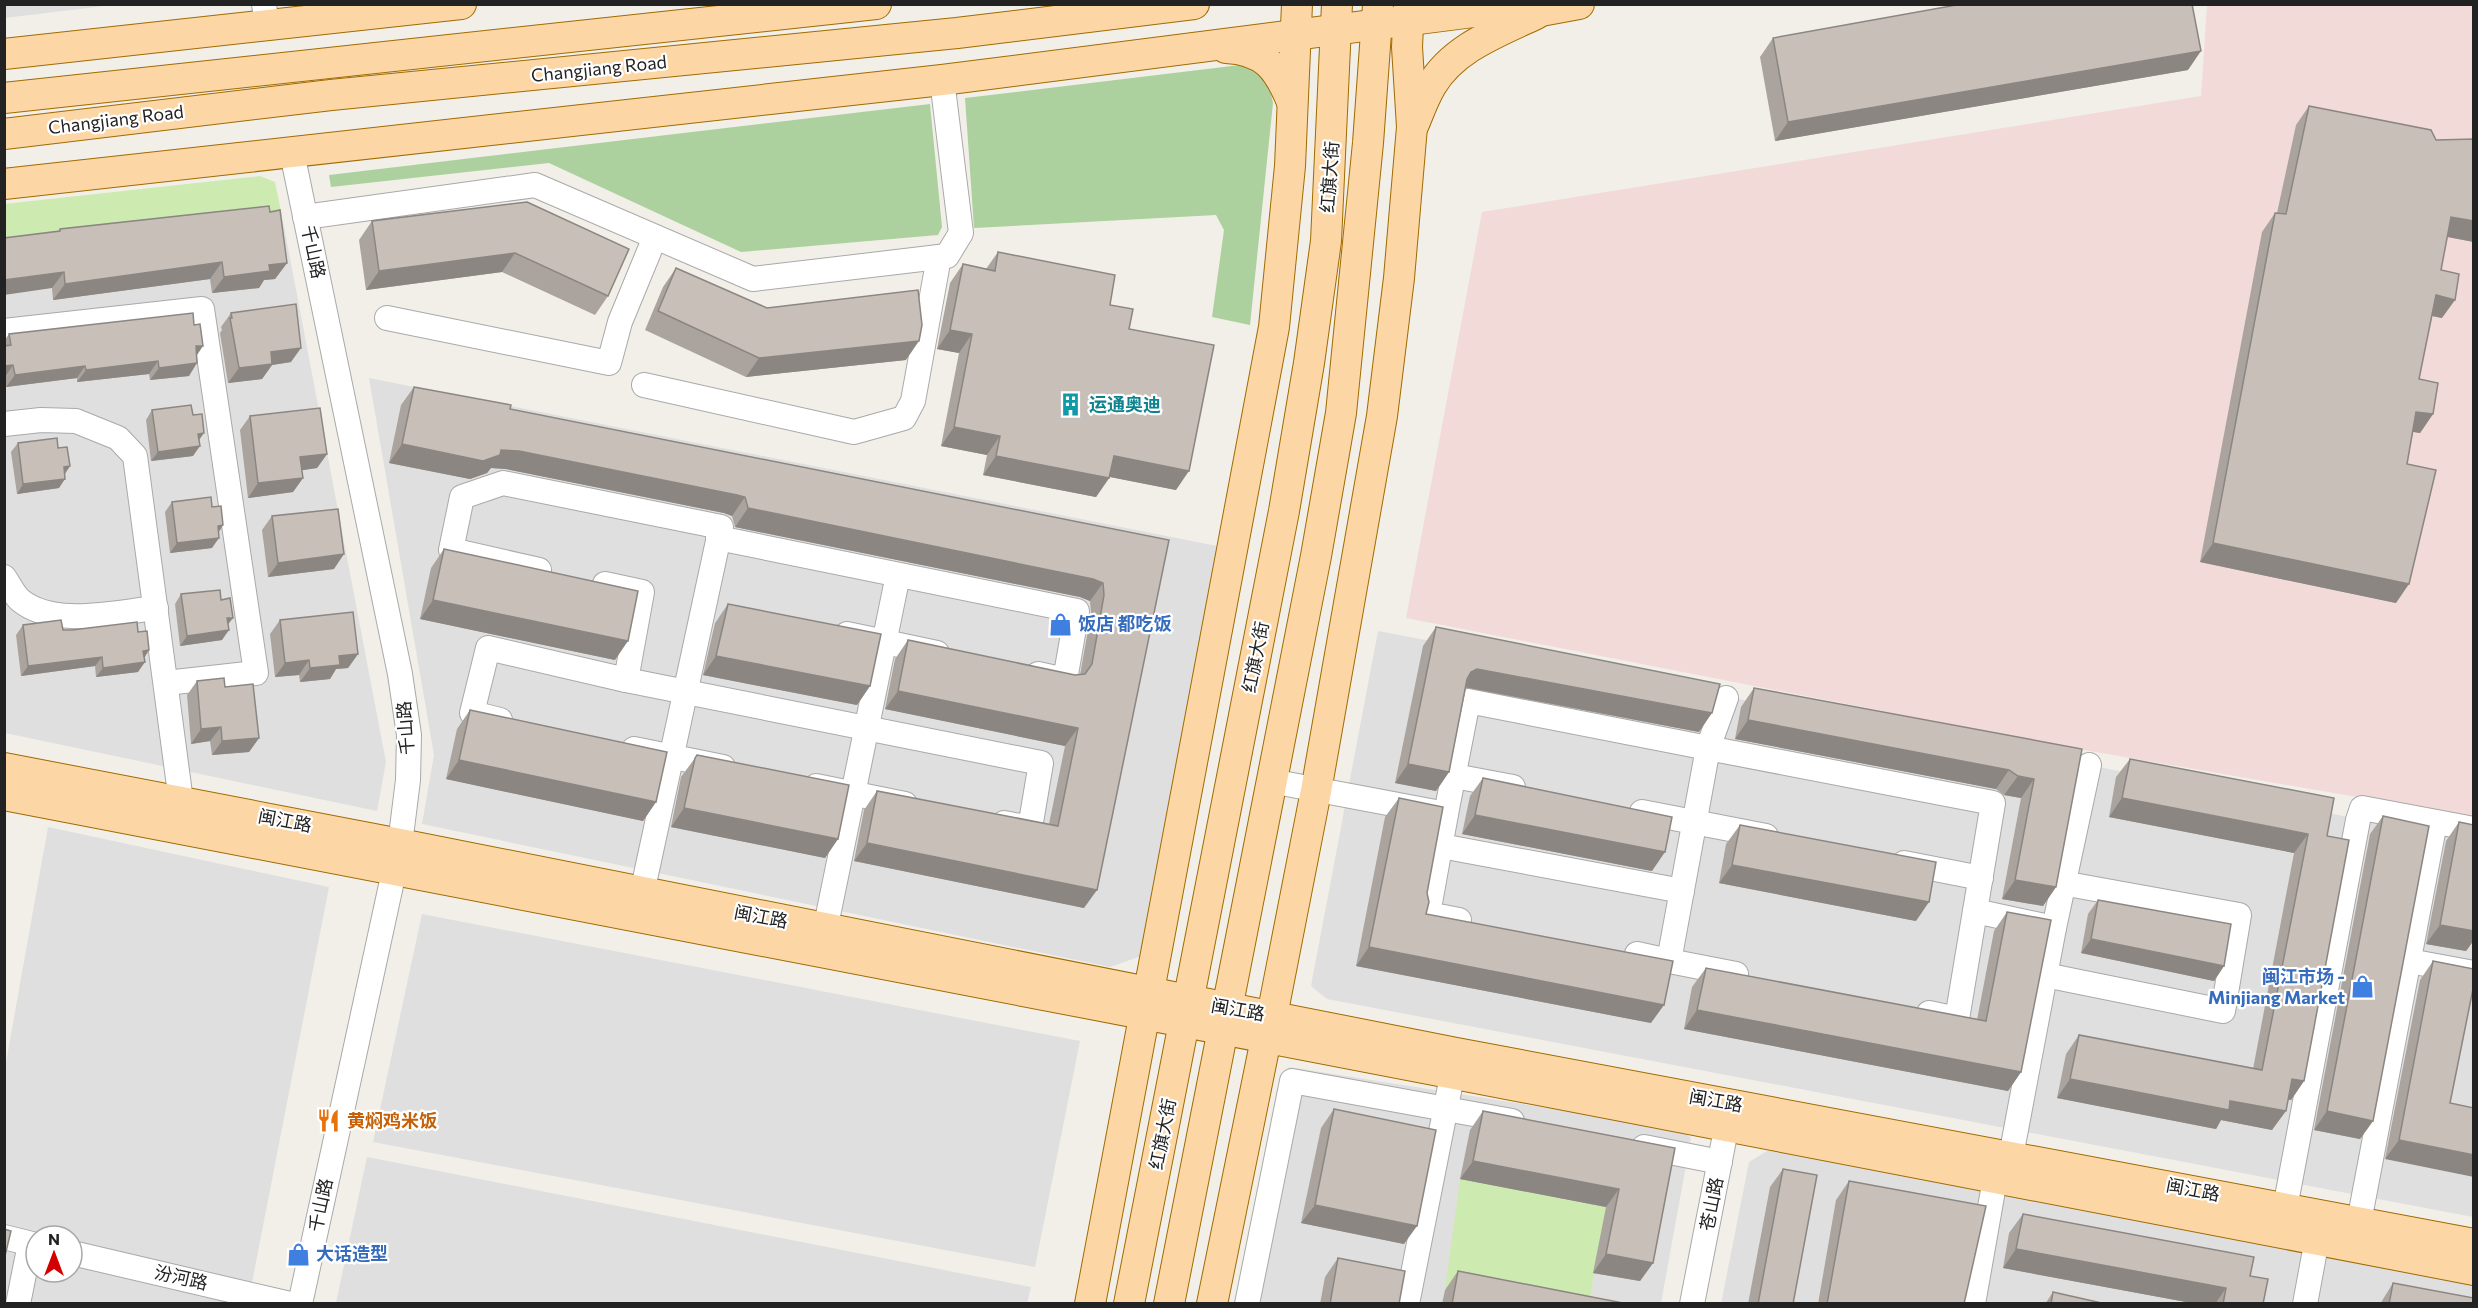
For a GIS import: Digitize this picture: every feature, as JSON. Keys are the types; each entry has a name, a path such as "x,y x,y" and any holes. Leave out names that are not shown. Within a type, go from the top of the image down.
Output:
{"main road":[{"path":"4,54 266,15 461,4"},
{"name":"Changjiang Road","path":"4,98 876,4"},
{"name":"Changjiang Road","path":"4,134 331,95 957,33 1194,4"},
{"path":"1090,1304 1274,327 1290,166 1297,4"},
{"path":"4,184 942,80 1296,35 1337,18 1409,12 1541,11 1579,4"},
{"path":"1412,127 1431,86 1455,58 1490,36 1541,11"},
{"path":"1212,1304 1316,791 1382,416 1399,278 1412,127 1407,47 1409,12"},
{"name":"红旗大街","path":"1169,1304 1316,556 1341,413 1351,330 1377,14"},
{"name":"红旗大街","path":"1129,1304 1284,511 1310,363 1326,241 1337,18"},
{"path":"1196,46 1233,48 1258,55 1277,70 1292,104"},
{"name":"闽江路","path":"6,786 182,801 397,857 642,893 825,930 1147,1004"},
{"name":"闽江路","path":"6,786 397,857 1454,1064 1729,1115 2285,1208 2319,1227 2359,1222 2474,1244"},
{"name":"闽江路","path":"2002,1162 2319,1227 2474,1270"}],"street":[{"path":"305,218 535,185 753,279 948,256 961,233 942,80"},
{"name":"千山路","path":"292,153 400,674 409,735 408,780 397,857 300,1304"},
{"path":"387,318 609,363 620,322 655,237"},
{"path":"644,385 854,432 904,418 913,401 939,257"},
{"path":"4,331 202,309 256,674 165,683"},
{"path":"4,424 41,420 76,421 118,438 135,456 182,801"},
{"path":"626,680 642,592 451,550 462,497 503,483 720,527 715,607 685,692 642,893"},
{"path":"718,538 1077,611 1065,680 1020,670"},
{"path":"825,930 898,575"},
{"path":"4,577 20,600 50,615 72,616 156,608"},
{"path":"828,630 963,658"},
{"path":"519,724 472,714 488,648 626,680 1041,763 1030,828 986,819"},
{"path":"1669,961 1708,748 1726,698"},
{"path":"1486,925 1428,914 1468,701 1994,803 1957,1019 1911,1009"},
{"path":"613,744 751,773"},
{"path":"1973,1304 2089,765"},
{"path":"1454,776 1534,791"},
{"path":"1271,781 1446,814"},
{"path":"796,782 930,808"},
{"path":"2285,1208 2362,808 2474,829"},
{"path":"1626,809 1786,840"},
{"path":"2359,1222 2435,822"},
{"path":"1441,846 1682,891"},
{"path":"1878,858 1981,878"},
{"path":"2045,975 2223,1011 2239,915 2062,884"},
{"path":"1975,911 2054,928"},
{"path":"1612,950 1761,979"},
{"path":"2409,961 2474,973"},
{"path":"1407,1304 1454,1064"},
{"path":"1247,1304 1292,1081 1537,1126"},
{"name":"苍山路","path":"1692,1304 1729,1115"},
{"path":"1617,1142 1720,1162"},
{"path":"2305,1304 2319,1227"},
{"path":"4,1237 24,1242"},
{"name":"汾河路","path":"84,1256 290,1304"},
{"path":"18,1304 24,1280"}],"shaded area":[{"path":"5,4 112,4 112,5 5,18"},
{"path":"2207,5 2473,5 2473,817 2078,749 1406,618 1482,212 2201,96"},
{"path":"282,216 386,762 377,811 5,733 5,243"},
{"path":"369,378 1217,546 1144,955 1110,967 422,824 434,755"},
{"path":"1378,631 2089,765 2473,842 2473,1217 1327,999 1311,986"},
{"path":"48,827 329,887 248,1303 5,1304 5,1068"},
{"path":"422,914 1080,1041 1035,1267 373,1142"},
{"path":"1289,1067 1680,1129 1691,1138 1661,1303 1239,1304"},
{"path":"1790,1147 2474,1277 2473,1304 1721,1304 1749,1162 1767,1151"},
{"path":"367,1157 1031,1287 1027,1304 336,1303"}],"green space":[{"path":"1240,65 1263,78 1269,88 1273,103 1250,325 1212,317 1224,230 1216,215 974,228 965,98"},
{"path":"930,104 942,227 938,235 741,252 549,163 331,187 329,175"},
{"path":"260,176 275,182 282,216 5,243 4,204"},
{"path":"1460,1179 1606,1207 1589,1303 1445,1290"}],"building":[{"path":"1962,4 2192,4 2201,51 1788,122 1773,38"},
{"path":"2309,106 2431,130 2436,140 2474,139 2474,221 2451,217 2441,270 2459,274 2455,300 2436,295 2419,379 2438,383 2433,414 2416,412 2407,464 2436,470 2409,584 2213,543 2275,213 2286,214"},
{"path":"527,202 629,249 608,296 515,253 379,271 372,221"},
{"path":"269,206 270,212 280,210 287,263 269,265 270,271 224,277 222,262 65,284 64,272 4,280 4,238 60,231 60,229"},
{"name":"运通奥迪","path":"998,252 1115,275 1110,305 1133,309 1129,329 1214,345 1189,471 1114,456 1109,478 996,456 1000,436 954,427 972,334 950,330 963,264 995,271"},
{"path":"676,268 767,308 918,290 922,325 919,341 759,358 658,311"},
{"path":"296,304 301,348 271,352 272,364 239,368 231,313"},
{"path":"193,313 194,325 200,324 203,346 196,346 197,363 159,368 158,361 86,370 85,366 15,375 13,365 4,366 4,346 11,345 9,334"},
{"path":"414,387 511,405 510,409 1169,540 1097,890 867,843 877,791 1058,826 1078,728 898,691 908,640 1075,675 1085,674 1092,664 1104,595 1103,583 1093,579 748,508 745,497 737,495 519,451 501,450 500,455 483,461 402,444"},
{"path":"191,405 193,415 202,414 204,433 198,434 200,446 158,452 152,410"},
{"path":"320,408 327,454 300,457 303,478 258,483 250,416"},
{"path":"57,438 58,448 67,447 70,466 64,467 65,479 23,484 18,443"},
{"path":"211,497 212,507 221,506 223,525 218,526 219,538 177,543 172,502"},
{"path":"338,509 344,554 278,563 272,516"},
{"path":"444,549 638,591 628,641 433,600"},
{"path":"220,590 221,600 230,598 233,618 227,618 229,630 187,636 181,594"},
{"path":"728,604 881,634 870,686 716,656"},
{"path":"353,612 358,654 339,656 340,665 310,668 309,660 285,663 280,620"},
{"path":"61,620 63,630 137,622 138,632 147,631 149,650 143,651 145,662 103,668 102,657 28,666 23,625"},
{"path":"1436,627 1720,684 1712,713 1477,669 1471,672 1467,679 1449,772 1408,764"},
{"path":"224,678 225,687 253,684 259,738 222,741 221,727 201,729 197,681"},
{"path":"1754,688 2082,749 2056,887 2015,880 2034,779 2018,776 2009,770 1748,720"},
{"path":"470,710 667,752 656,802 459,760"},
{"path":"697,755 849,785 838,839 684,808"},
{"path":"2130,759 2334,798 2327,836 2349,840 2304,1081 2292,1079 2286,1111 2230,1101 2229,1110 2070,1079 2079,1035 2262,1070 2308,834 2122,798"},
{"path":"1483,778 1672,817 1665,852 1475,815"},
{"path":"1399,798 1443,807 1427,893 1429,902 1426,914 1673,961 1664,1005 1369,947"},
{"name":"闽江市场 - Minjiang Market","path":"2383,816 2429,826 2373,1121 2327,1111"},
{"path":"2459,822 2474,825 2474,931 2440,925"},
{"path":"1740,825 1936,862 1929,902 1732,865"},
{"path":"2098,900 2231,924 2224,966 2091,939"},
{"path":"2007,912 2051,920 2021,1072 1697,1010 1706,968 1986,1021"},
{"path":"2433,961 2474,969 2474,984 2450,1103 2474,1108 2474,1155 2399,1140"},
{"path":"1334,1109 1436,1130 1417,1226 1315,1205"},
{"path":"1483,1111 1675,1148 1653,1263 1606,1254 1619,1189 1473,1161"},
{"path":"1783,1169 1817,1175 1793,1304 1758,1304"},
{"path":"1849,1181 1986,1206 1964,1304 1827,1304"},
{"path":"2023,1214 2254,1257 2250,1276 2268,1279 2263,1304 2223,1304 2226,1288 2016,1249"},
{"path":"4,1229 11,1231 4,1260"},
{"path":"1338,1258 1405,1271 1399,1304 1330,1304"},
{"path":"1458,1271 1628,1304 1452,1304"},
{"path":"2393,1283 2474,1298 2474,1304 2389,1304"},
{"path":"2053,1292 2106,1304 2051,1304"}],"place":[{"name":"运通奥迪","path":"1071,405"},
{"name":"饭店 都吃饭","path":"1060,624"},
{"name":"闽江市场 - Minjiang Market","path":"2363,987"},
{"name":"黄焖鸡米饭","path":"329,1121"},
{"name":"大话造型","path":"298,1254"}]}
